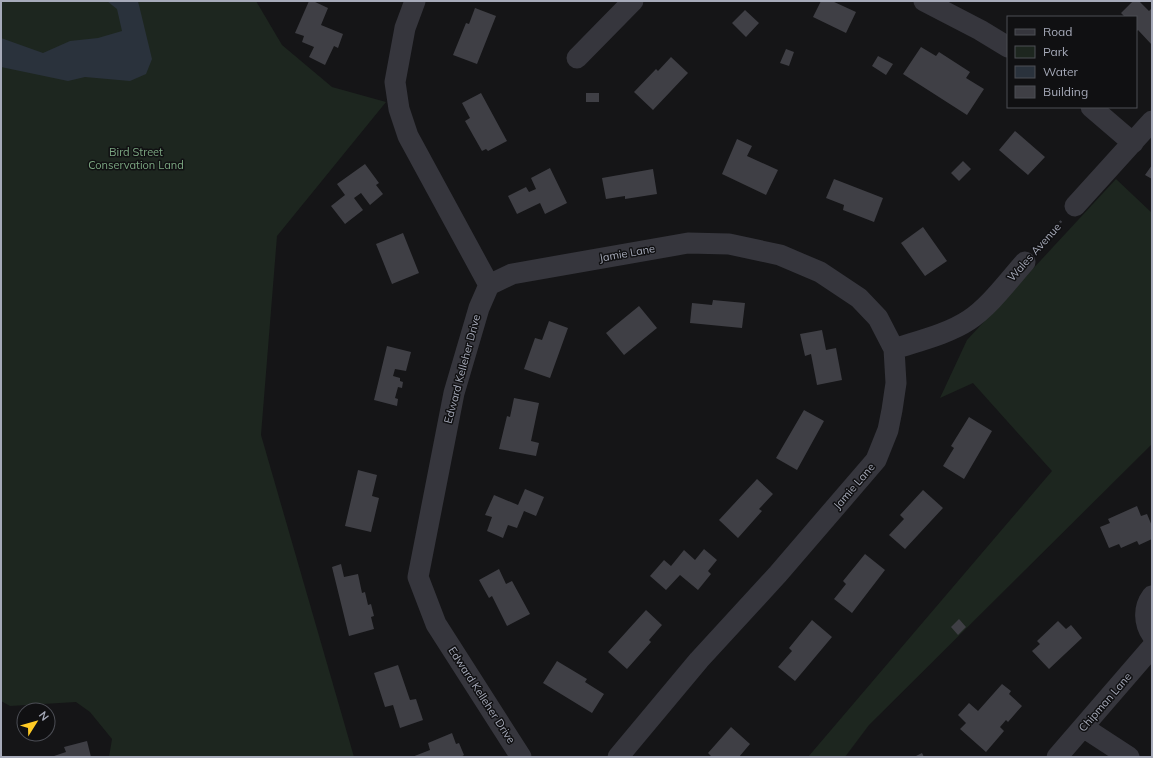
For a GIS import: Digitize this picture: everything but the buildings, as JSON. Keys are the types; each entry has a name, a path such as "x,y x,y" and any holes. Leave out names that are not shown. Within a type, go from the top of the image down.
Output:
{"street":[{"path":"415,1 405,28 395,82 399,109 408,136 489,285"},
{"path":"577,58 633,1"},
{"path":"924,1 980,30 1007,46"},
{"path":"1091,108 1133,143"},
{"path":"1075,206 1152,121"},
{"name":"Jamie Lane","path":"489,285 512,274 684,243 729,244 780,255 820,272 859,298 878,318 894,350 896,383 892,410 888,430 876,460 778,574 699,660 618,757"},
{"name":"Wales Avenue","path":"894,350 954,329 969,320 982,310 1025,262"},
{"name":"Edward Kelleher Drive","path":"489,285 478,308 454,393 418,577 436,624 522,757"},
{"path":"1152,596 1147,605 1145,618 1152,635"},
{"name":"Chipman Lane","path":"1057,757 1152,647"},
{"path":"1083,727 1129,757"}],"path":[{"name":"Wales Avenue","path":"1025,262 1075,206"}],"green space":[{"name":"Bird Street Conservation Land","path":"1,1 136,1 139,6 138,1 256,1 282,45 332,87 386,102 277,236 261,435 354,757 109,757 112,739 90,712 76,702 56,703 56,702 16,702 16,706 10,706 1,701"},
{"path":"1116,179 1152,213 1152,444 869,725 845,757 808,757 1052,471 973,383 940,398 967,340"}],"water":[{"path":"107,1 138,1 152,59 146,74 130,81 85,77 68,81 1,67 1,38 43,53 70,41 98,38 122,31 117,9"}]}
